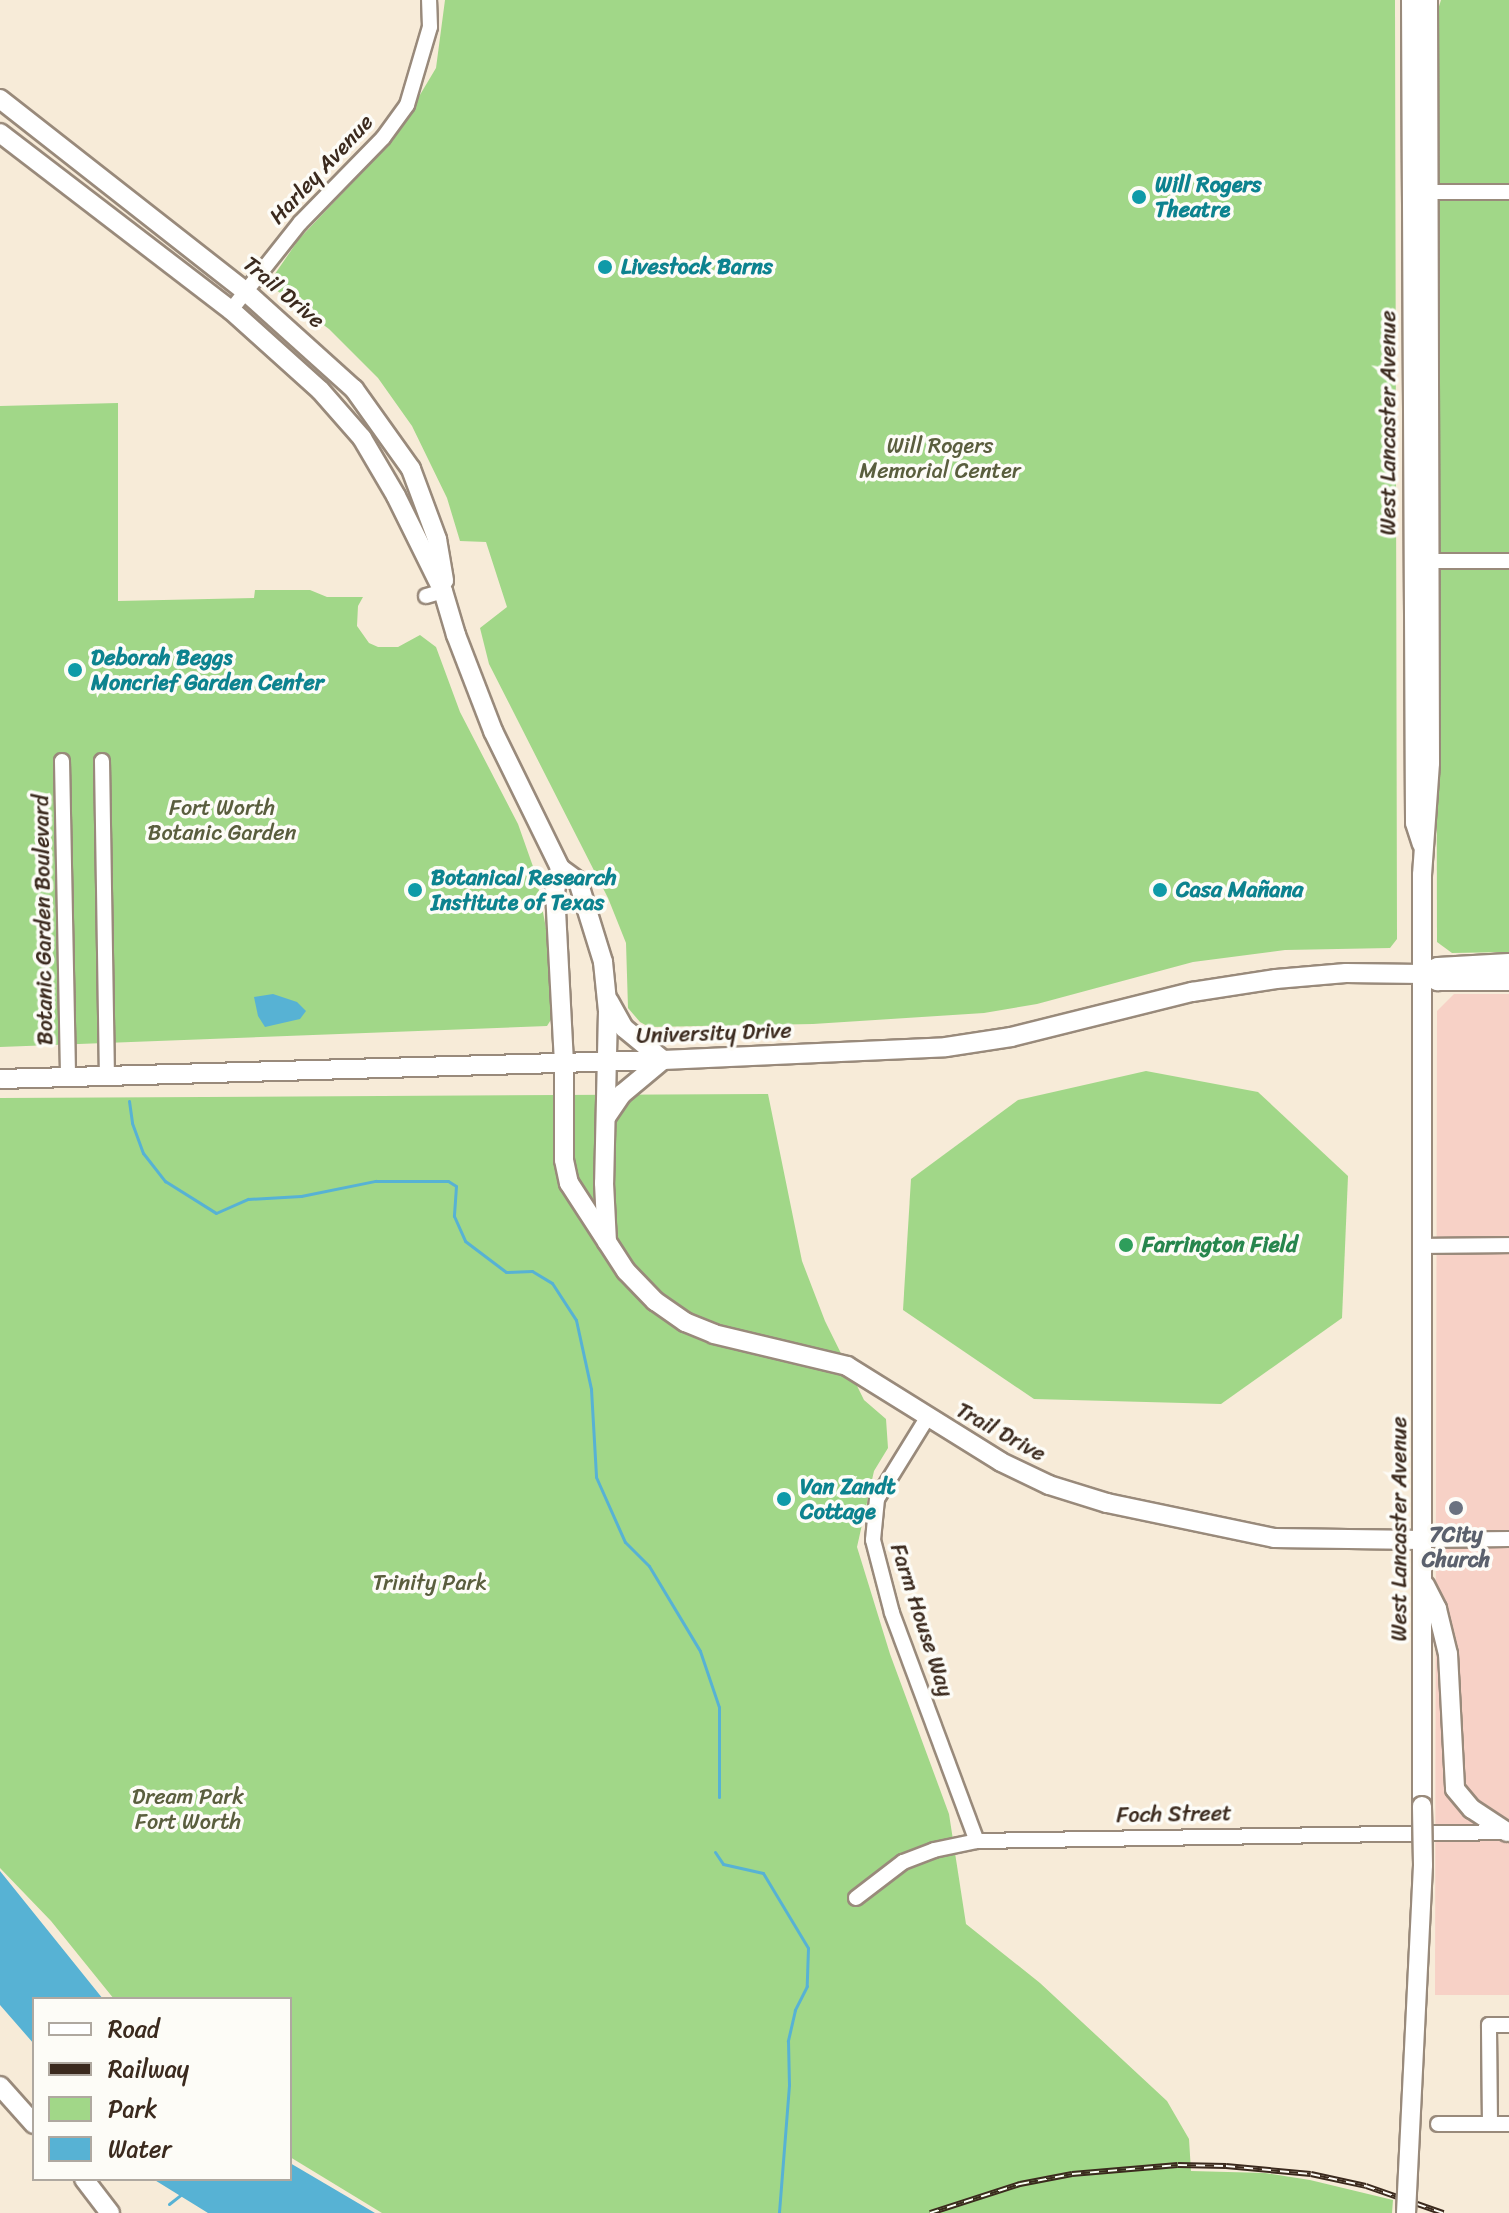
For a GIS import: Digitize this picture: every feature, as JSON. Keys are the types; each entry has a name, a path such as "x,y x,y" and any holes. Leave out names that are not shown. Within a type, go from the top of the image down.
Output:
{"main road":[{"name":"West Lancaster Avenue","path":"1406,2213 1422,1881 1422,844 1426,836 1429,778 1421,561 1420,192 1411,0"},
{"name":"West Lancaster Avenue","path":"1420,192 1428,0"},
{"name":"Trail Drive","path":"0,99 245,291 332,365 396,443 424,497 437,539 435,594"},
{"name":"Trail Drive","path":"0,133 231,310 320,390 362,438 396,496 483,707 560,868 578,881 603,962 607,999 604,1211 607,1242"},
{"name":"Trail Drive","path":"560,868 555,891 564,1062 564,1160 569,1183 626,1271 655,1301 685,1322 714,1334 847,1366 1001,1462 1049,1485 1107,1503 1274,1538 1423,1540"},
{"name":"University Drive","path":"1422,974 1438,967 1509,963"},
{"name":"University Drive","path":"0,1079 663,1060 946,1047 1011,1037 1192,992 1276,979 1346,973 1422,974 1437,981 1509,981"},
{"path":"607,999 624,1028 663,1060 622,1094 607,1116"},
{"path":"1423,1581 1437,1609 1448,1654 1455,1789 1472,1809 1508,1832"},
{"path":"0,2086 32,2122"},
{"path":"86,2181 110,2213"}],"street":[{"name":"Harley Avenue","path":"231,310 300,223 383,138 407,105 430,27 429,0"},
{"path":"1420,192 1509,192"},
{"path":"1421,561 1509,561"},
{"name":"Botanic Garden Boulevard","path":"62,761 68,1078"},
{"path":"102,761 107,1077"},
{"path":"1424,1246 1509,1245"},
{"name":"Farm House Way","path":"927,1418 877,1499 873,1540 892,1613 977,1841"},
{"path":"1423,1540 1509,1539"},
{"name":"Foch Street","path":"856,1898 903,1862 934,1850 977,1841 1508,1832"},
{"path":"1490,2124 1489,2025 1509,2025"},
{"path":"1438,2124 1509,2124"}],"shaded area":[{"path":"1454,994 1509,994 1509,1995 1435,1995 1437,1011"}],"green space":[{"name":"Will Rogers Memorial Center","path":"445,0 1395,0 1397,939 1390,948 1285,950 1193,962 1037,1004 984,1013 813,1024 649,1027 640,1022 628,1008 626,943 608,898 489,664 480,628 507,607 486,542 460,541 447,498 412,426 378,378 329,329 268,284 299,239 393,140 436,68"},
{"path":"1441,0 1509,0 1509,952 1452,953 1437,942 1435,19"},
{"name":"Fort Worth Botanic Garden","path":"118,403 118,601 254,598 255,590 310,590 327,597 363,597 358,606 357,626 369,643 378,647 398,647 420,635 436,647 460,712 518,824 536,875 548,939 552,1018 547,1026 0,1047 0,406"},
{"name":"Farrington Field","path":"1146,1071 1258,1092 1348,1176 1342,1318 1221,1404 1034,1399 903,1310 911,1179 1018,1100"},
{"name":"Trinity Park","path":"768,1094 802,1261 825,1321 864,1400 886,1419 888,1448 874,1471 857,1547 890,1654 949,1814 966,1924 1040,1983 1167,2101 1189,2139 1191,2171 1265,2173 1310,2180 1393,2200 1392,2213 382,2213 292,2158 292,1997 112,1997 51,1921 0,1868 0,1098"}],"water":[{"path":"273,994 297,1002 306,1011 300,1019 265,1027 258,1016 254,997"},
{"path":"0,1871 101,1997 32,1997 32,2042 0,2005"},
{"path":"292,2164 375,2213 208,2213 156,2181 292,2181"}],"waterway":[{"path":"129,1101 132,1123 143,1153 165,1181 216,1213 248,1199 301,1196 375,1181 448,1181 456,1186 454,1216 465,1241 506,1272 532,1271 552,1283 576,1320 591,1389 596,1477 625,1542 649,1566 700,1651 719,1707 719,1797"},
{"path":"715,1852 723,1864 763,1873 808,1948 807,1986 795,2010 788,2041 789,2085 779,2213"},
{"path":"169,2204 182,2194"}],"railway":[{"path":"930,2213 1020,2184 1072,2174 1178,2165 1311,2174 1366,2186 1443,2213"}],"place":[{"name":"Will Rogers Theatre","path":"1139,197"},
{"name":"Livestock Barns","path":"605,267"},
{"name":"Deborah Beggs Moncrief Garden Center","path":"75,670"},
{"name":"Botanical Research Institute of Texas","path":"415,890"},
{"name":"Casa Mañana","path":"1160,890"},
{"name":"Farrington Field","path":"1126,1245"},
{"name":"Van Zandt Cottage","path":"784,1499"},
{"name":"7City Church","path":"1456,1508"}],"park label":[{"name":"Dream Park Fort Worth","path":"188,1808"}]}
